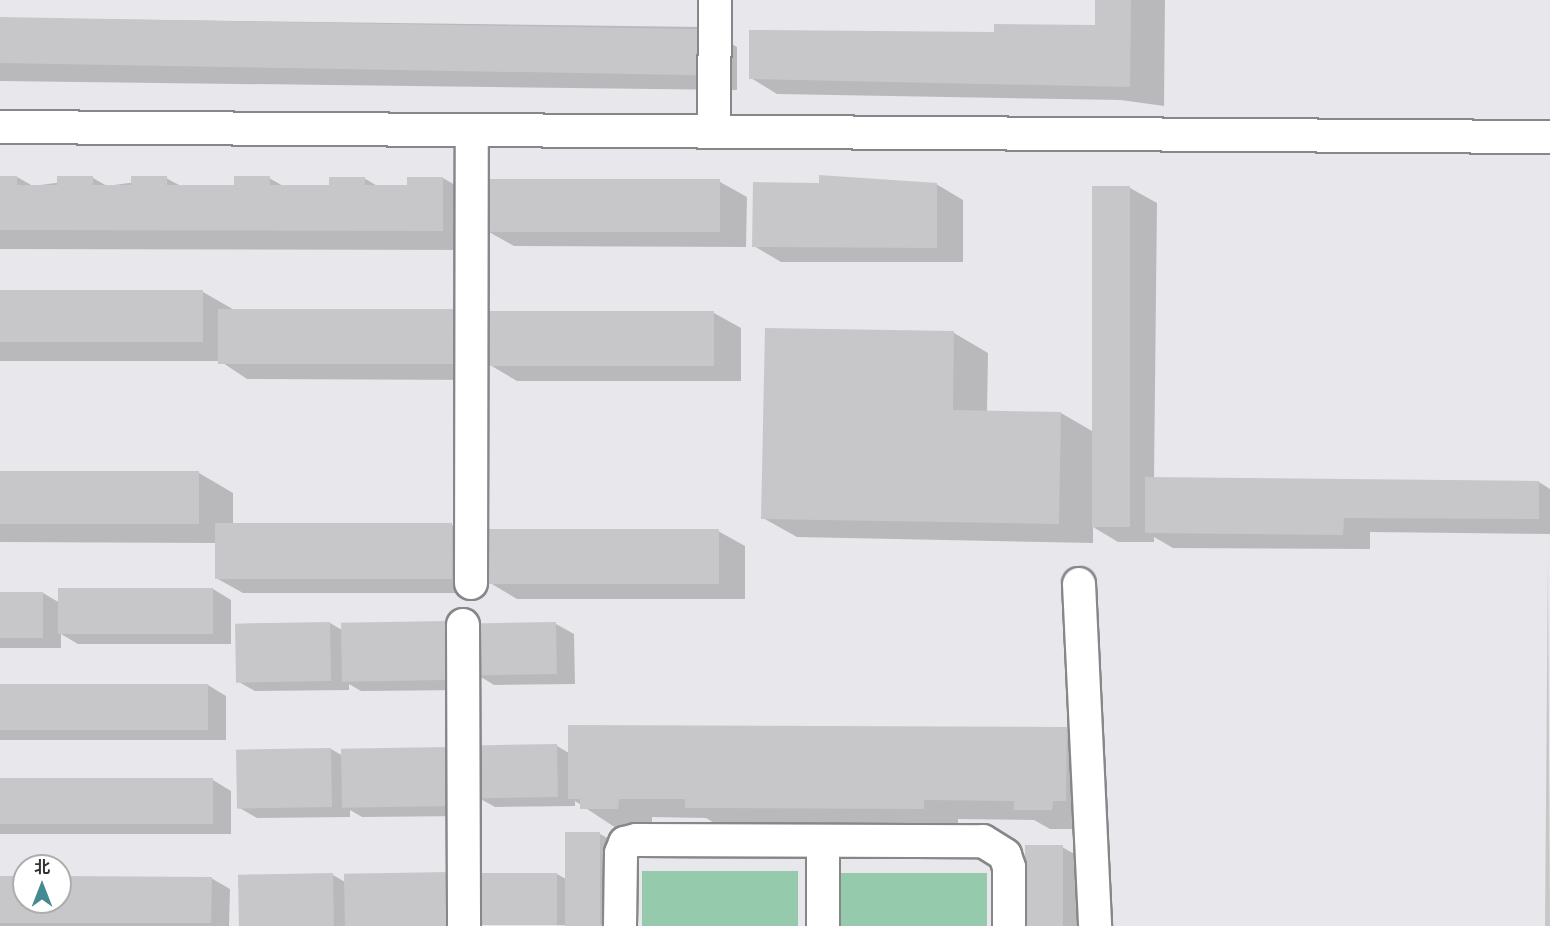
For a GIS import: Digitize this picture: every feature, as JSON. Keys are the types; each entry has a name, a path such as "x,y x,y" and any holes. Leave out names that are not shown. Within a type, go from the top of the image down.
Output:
{"street":[{"path":"714,131 715,0"},
{"path":"0,127 1550,137"},
{"path":"471,583 472,129"},
{"path":"1079,584 1095,926"},
{"path":"463,625 464,926"},
{"path":"620,926 625,843 824,841 994,844 1009,867 1009,926"},
{"path":"823,926 824,841"}],"green space":[{"path":"642,871 798,871 798,926 642,926"},
{"path":"841,873 987,873 987,926 841,926"}],"building":[{"path":"1095,0 1131,0 1130,87 749,79 749,30 994,32 994,24 1095,25"},
{"path":"0,17 703,29 702,75 0,63"},
{"path":"819,175 937,183 937,248 752,247 753,182 819,183"},
{"path":"0,176 17,176 17,185 57,185 57,176 93,176 93,185 131,185 131,176 167,176 167,185 234,185 234,176 270,176 270,185 329,185 329,177 365,177 365,185 407,185 407,177 443,177 443,231 0,230"},
{"path":"486,179 720,179 720,232 486,232"},
{"path":"1092,186 1130,186 1130,527 1092,527"},
{"path":"0,290 203,290 203,342 0,342"},
{"path":"218,309 456,309 456,364 218,364"},
{"path":"489,311 714,311 714,366 489,366"},
{"path":"765,328 954,331 953,410 1061,412 1059,524 761,519"},
{"path":"0,471 199,471 199,524 0,524"},
{"path":"1145,477 1539,481 1539,519 1344,518 1343,535 1145,533"},
{"path":"215,523 452,523 452,579 215,579"},
{"path":"489,529 719,529 719,584 489,584"},
{"path":"1548,556 1550,926 1545,926"},
{"path":"58,588 213,588 213,634 58,634"},
{"path":"0,592 43,592 43,638 0,638"},
{"path":"447,621 448,680 342,682 341,623"},
{"path":"330,622 331,681 236,683 235,624"},
{"path":"556,622 557,674 475,675 474,623"},
{"path":"0,684 208,684 208,730 0,730"},
{"path":"568,725 1067,727 1066,801 1053,801 1052,810 1014,810 1014,801 924,800 924,809 685,808 685,799 619,799 618,809 580,809 580,799 568,799"},
{"path":"557,744 558,797 476,798 475,745"},
{"path":"448,747 449,806 342,808 341,749"},
{"path":"331,748 332,807 237,809 236,750"},
{"path":"0,778 213,778 213,824 0,824"},
{"path":"565,832 600,832 600,926 565,926"},
{"path":"1025,845 1063,845 1063,926 1025,926"},
{"path":"450,872 451,926 345,926 344,874"},
{"path":"333,873 334,926 239,926 238,875"},
{"path":"475,873 557,873 557,925 475,925"},
{"path":"0,876 12,876 12,914 72,914 72,876 212,877 211,923 0,923"}]}
